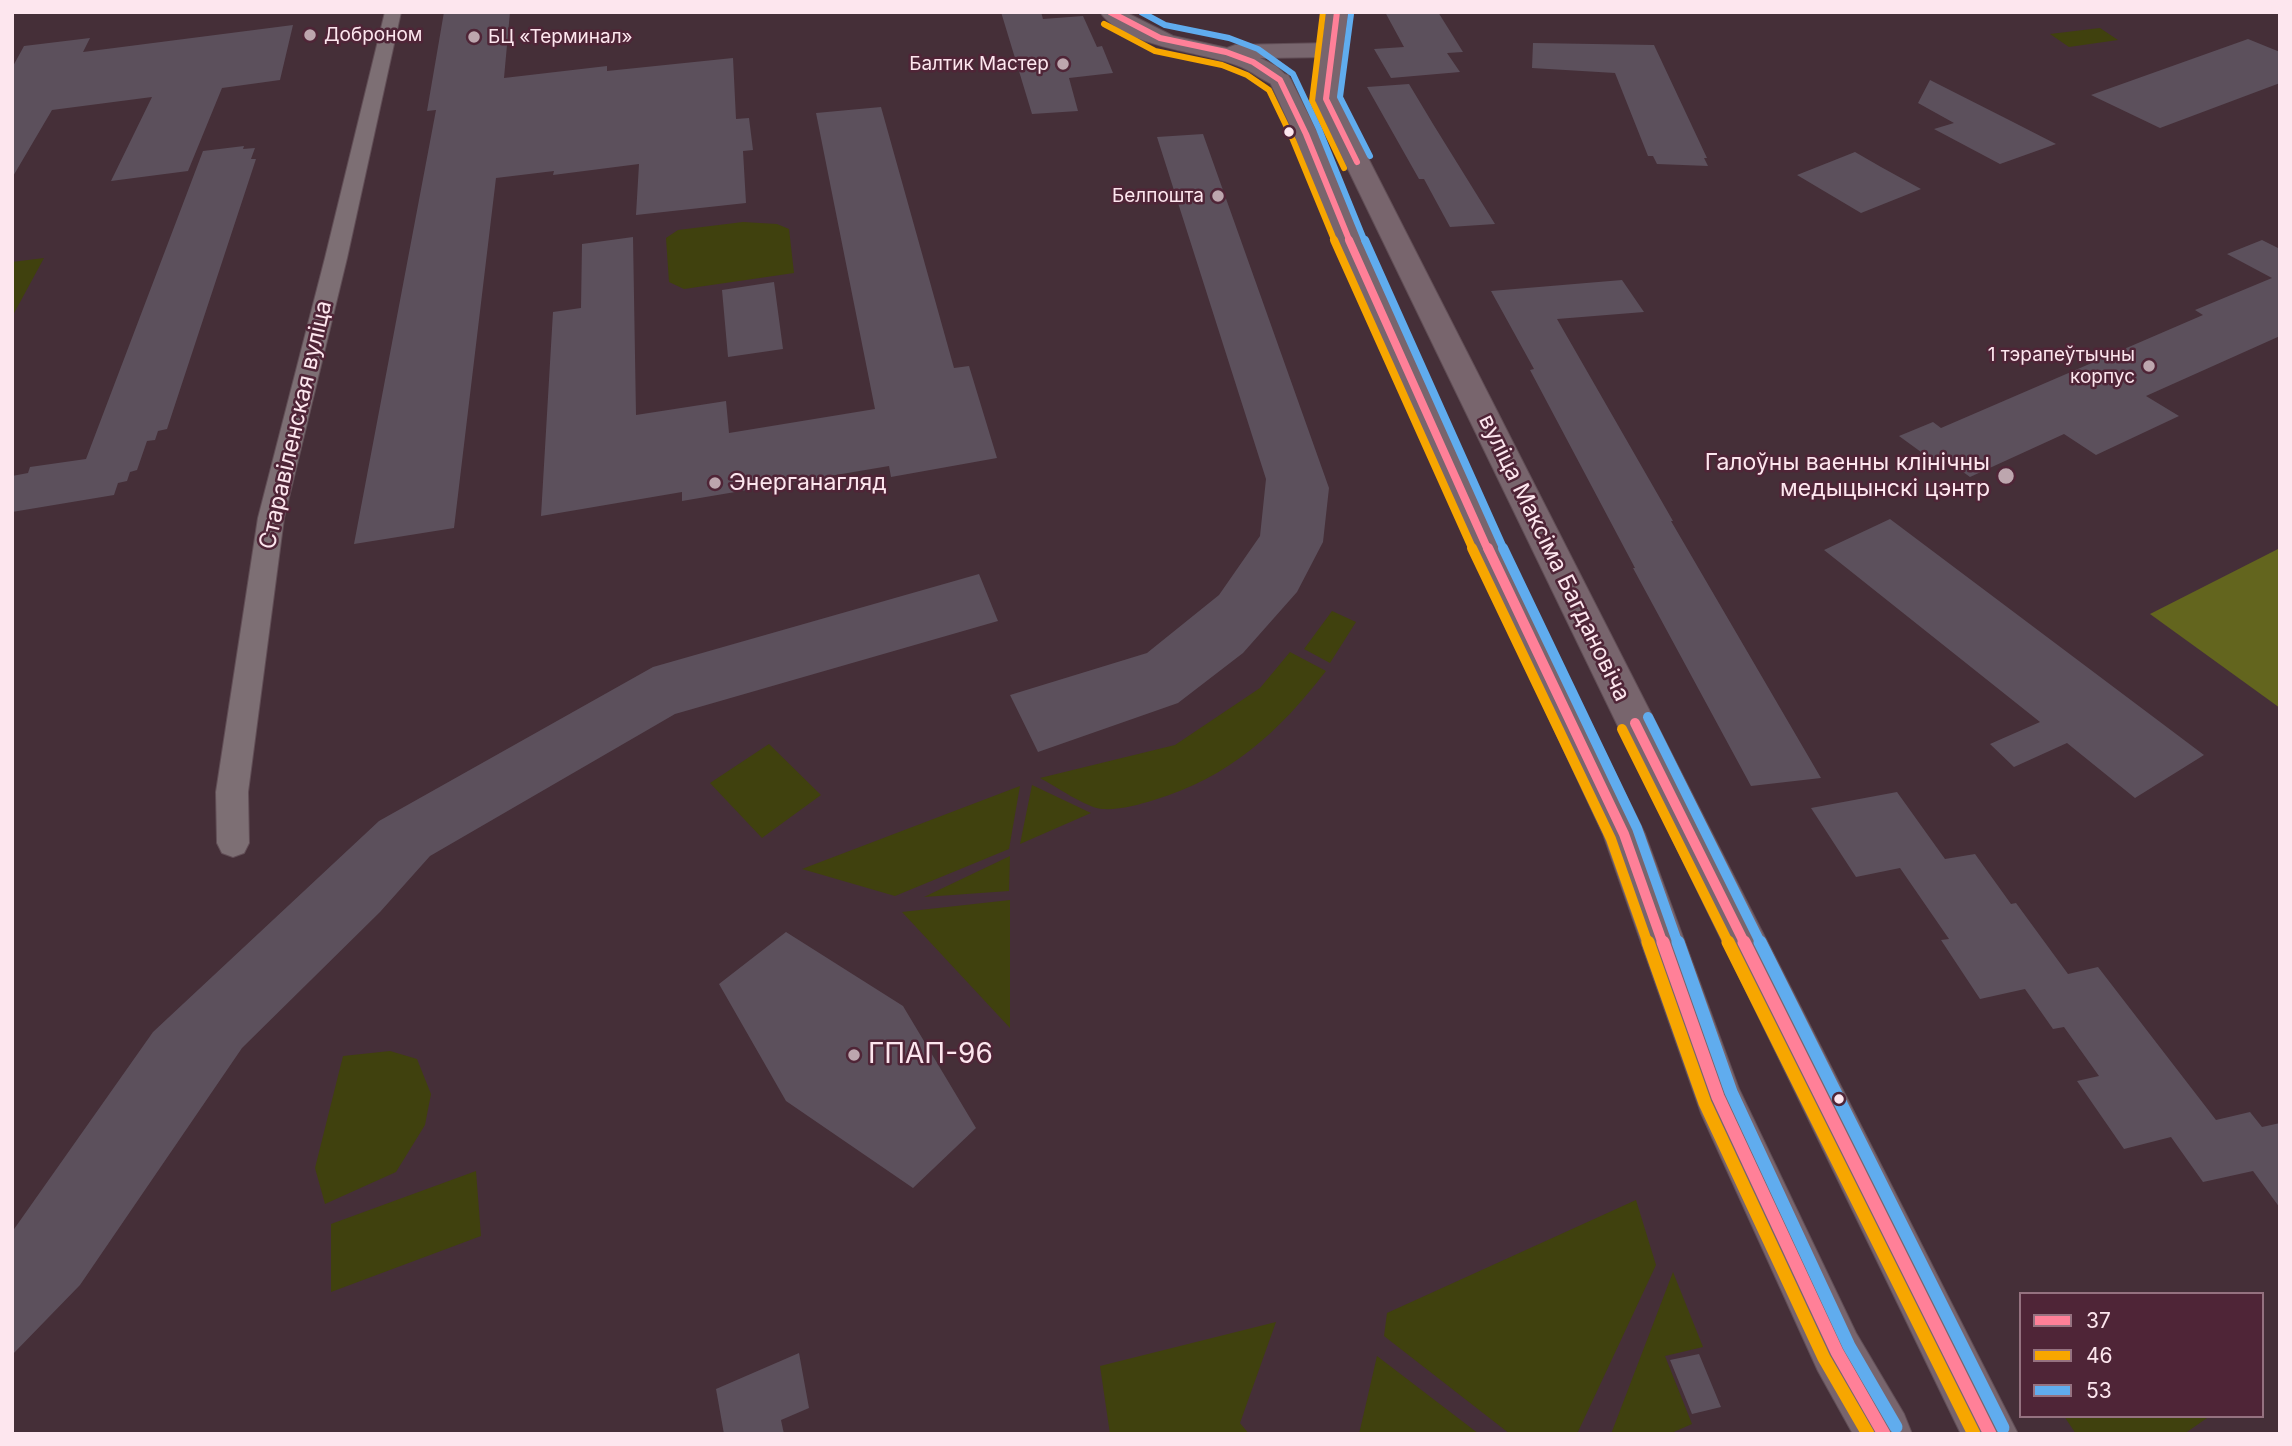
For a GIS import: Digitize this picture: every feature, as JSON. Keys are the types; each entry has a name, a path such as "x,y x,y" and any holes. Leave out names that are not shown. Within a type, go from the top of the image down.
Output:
{"main road":[{"path":"1110,12 1160,38 1226,52 1253,62 1279,80 1298,116 1363,274 1458,483 1624,834 1718,1097 1837,1352 1884,1434"},
{"name":"вуліца Максіма Багдановіча","path":"1338,12 1326,99 1980,1414"},
{"path":"1226,52 1332,50"},
{"path":"1458,483 1460,469 1475,460 1493,462 1511,472"},
{"path":"1980,1414 2020,1434"}],"street":[{"name":"Старавіленская вуліца","path":"233,843 232,792 271,518 336,258 393,12"}],"shaded area":[{"path":"2100,28 2118,40 2069,47 2050,34"},
{"path":"743,222 777,224 789,229 794,273 684,289 669,282 666,238 678,230"},
{"path":"44,258 12,317 12,262"},
{"path":"2280,548 2280,708 2150,614"},
{"path":"1332,611 1356,622 1330,663 1304,649"},
{"path":"1290,652 1326,671 1290,713 1251,750 1206,779 1154,800 1129,807 1102,809 1088,805 1040,778 1175,745 1260,688"},
{"path":"769,744 821,795 762,838 710,783"},
{"path":"1032,785 1091,813 1020,844"},
{"path":"1020,786 1009,849 895,896 802,869"},
{"path":"1010,856 1009,891 924,897"},
{"path":"1010,900 1010,1028 902,912"},
{"path":"390,1051 417,1059 431,1094 425,1125 396,1172 325,1204 315,1168 343,1056"},
{"path":"476,1171 481,1236 331,1292 331,1224"},
{"path":"1636,1200 1656,1265 1577,1434 1510,1434 1384,1336 1387,1313"},
{"path":"1673,1272 1703,1347 1665,1356 1692,1424 1669,1434 1611,1434"},
{"path":"1276,1322 1240,1423 1249,1434 1110,1434 1100,1366"},
{"path":"1377,1356 1479,1434 1359,1434"},
{"path":"2065,1418 2207,1418 2184,1434 2076,1434"}],"building":[{"path":"444,12 510,12 504,78 607,66 607,71 733,58 736,119 749,118 753,150 743,151 746,203 636,215 639,164 553,175 554,171 496,178 454,528 354,544 436,110 427,111"},
{"path":"1001,12 1041,12 1043,19 1083,16 1097,47 1102,46 1113,73 1069,78 1078,111 1032,114"},
{"path":"1385,12 1438,12 1463,52 1447,53 1460,72 1391,78 1374,49 1404,47"},
{"path":"293,25 280,80 222,88 188,171 111,181 152,97 52,110 12,178 12,68 24,46 90,38 83,52"},
{"path":"2248,39 2280,52 2280,83 2160,128 2091,95"},
{"path":"1533,43 1654,45 1707,158 1704,158 1708,166 1657,164 1653,156 1648,156 1615,73 1532,68"},
{"path":"1930,80 2056,144 2000,164 1934,129 1954,123 1918,103"},
{"path":"1409,84 1495,224 1450,227 1424,179 1419,179 1367,87"},
{"path":"881,107 954,368 969,366 997,458 891,477 889,466 682,501 682,492 541,516 553,312 581,308 582,244 633,237 636,415 726,401 729,433 875,409 816,113"},
{"path":"1203,134 1329,488 1323,542 1297,592 1243,653 1178,703 1038,752 1010,695 1147,653 1219,595 1260,536 1266,479 1157,137"},
{"path":"244,146 243,149 255,148 251,159 256,159 167,429 158,431 155,440 147,441 137,470 130,472 127,481 118,483 114,495 12,512 12,476 28,473 30,467 86,459 203,151"},
{"path":"1855,152 1921,189 1861,213 1797,175"},
{"name":"1 тэрапеўтычны корпус","path":"2262,240 2280,249 2280,336 2146,396 2179,416 2096,455 2064,434 1970,477 1941,456 1932,460 1899,436 1933,422 1941,428 2203,315 2195,310 2272,278 2227,254"},
{"path":"1622,280 1644,312 1557,319 1821,778 1751,786 1633,568 1530,370 1534,369 1491,291"},
{"path":"774,282 783,349 728,357 722,290"},
{"path":"1890,519 2204,755 2135,798 2067,743 2014,767 1990,744 2040,722 1824,550"},
{"path":"979,574 998,621 675,714 430,856 380,912 242,1048 80,1285 12,1355 12,1232 153,1032 379,821 653,667"},
{"path":"1897,792 1945,859 1975,854 2011,904 2016,903 2068,974 2098,967 2216,1120 2250,1112 2262,1127 2280,1123 2280,1208 2253,1171 2203,1182 2171,1137 2124,1149 2077,1081 2099,1076 2064,1027 2053,1029 2025,989 1980,999 1941,940 1949,939 1900,868 1856,877 1811,808"},
{"path":"786,932 903,1006 976,1128 913,1188 786,1101 719,984"},
{"path":"799,1353 809,1408 781,1420 784,1434 724,1434 716,1389"},
{"path":"1699,1354 1721,1407 1692,1414 1670,1360"}],"transit line":[{"name":"37","path":"1110,12 1160,38 1226,52 1253,62 1280,80 1306,134 1363,274 1496,567 1624,834 1718,1097 1837,1352 1884,1434"},
{"name":"53","path":"1141,12 1165,25 1229,38 1258,49 1293,74 1319,129 1376,268 1509,561 1637,828 1731,1092 1849,1346 1896,1427"},
{"name":"46","path":"1323,12 1312,101 1344,168"},
{"name":"37","path":"1337,12 1326,99 1357,162"},
{"name":"53","path":"1351,14 1340,97 1370,156"},
{"name":"46","path":"1104,24 1155,51 1222,65 1247,75 1269,90 1293,140 1350,280 1483,573 1611,839 1705,1103 1824,1358 1868,1434"},
{"name":"53","path":"1648,717 2003,1428"},
{"name":"37","path":"1635,723 1990,1434"},
{"name":"46","path":"1622,729 1974,1434"}],"place":[{"name":"Доброном","path":"310,35"},
{"name":"БЦ «Терминал»","path":"474,37"},
{"name":"Балтик Мастер","path":"1063,64"},
{"name":"Белпошта","path":"1218,196"},
{"name":"1 тэрапеўтычны корпус","path":"2149,366"},
{"name":"Галоўны ваенны клінічны медыцынскі цэнтр","path":"2006,476"},
{"name":"Энерганагляд","path":"715,483"},
{"name":"ГПАП-96","path":"854,1055"}]}
